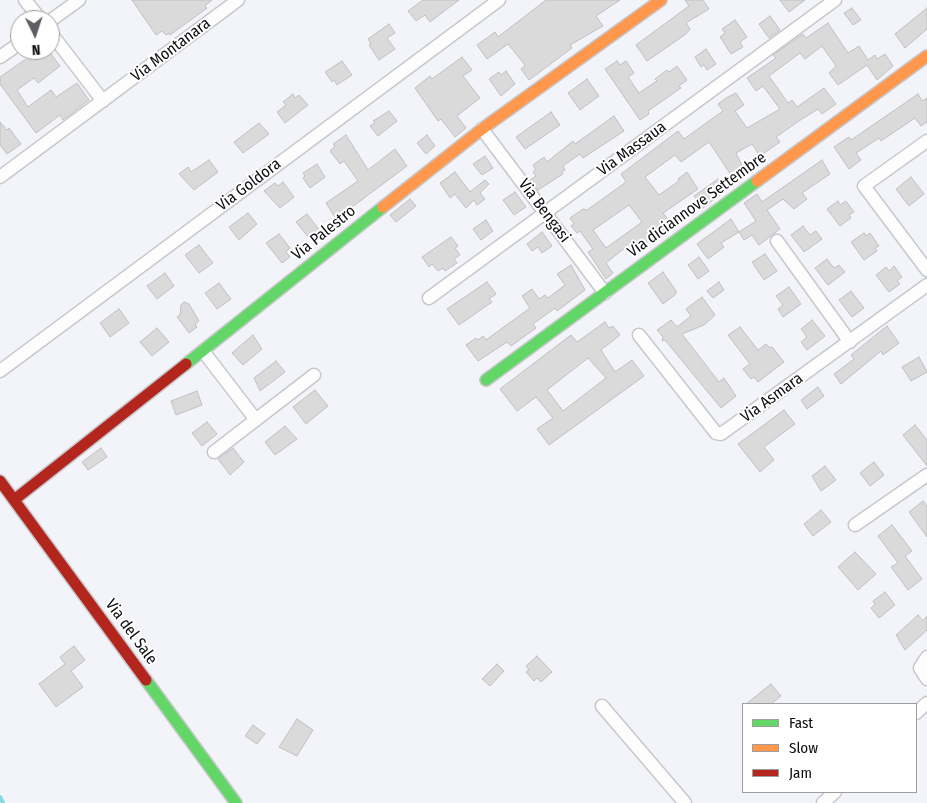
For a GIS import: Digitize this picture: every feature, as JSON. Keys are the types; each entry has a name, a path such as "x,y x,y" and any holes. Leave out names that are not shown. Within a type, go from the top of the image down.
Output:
{"street":[{"path":"25,0 33,10"},
{"path":"60,14 79,0"},
{"name":"Via Montanara","path":"0,178 238,0"},
{"name":"Via Goldora","path":"0,371 499,0"},
{"name":"Via Palestro","path":"14,500 482,129 661,0"},
{"name":"Via Massaua","path":"429,298 835,0"},
{"path":"60,45 103,101"},
{"name":"Via diciannove Settembre","path":"486,380 927,56"},
{"name":"Via Bengasi","path":"482,129 605,293"},
{"path":"927,141 864,186 927,270"},
{"path":"777,241 850,342"},
{"name":"Via Asmara","path":"638,335 716,433 721,434 927,285"},
{"path":"203,351 256,420"},
{"path":"214,452 314,375"},
{"path":"855,525 927,475"},
{"name":"Via del Sale","path":"0,481 236,803"},
{"path":"927,657 920,668 927,679"},
{"path":"917,712 927,702"},
{"path":"602,706 685,803"},
{"path":"823,803 833,793"}],"building":[{"path":"132,0 212,0 205,6 207,8 170,35 169,33 166,35 162,31 156,35"},
{"path":"423,0 459,0 430,22 425,15 416,21 408,11"},
{"path":"546,0 620,0 596,16 603,26 570,45 572,48 529,80 521,69 525,65 508,44 487,59 477,45 495,32 498,37"},
{"path":"685,0 703,0 709,9 686,23 690,29 686,34 647,61 636,45 689,6"},
{"path":"780,0 805,0 789,12"},
{"path":"852,8 861,20 853,25 844,13"},
{"path":"927,8 927,29 905,48 895,34"},
{"path":"770,16 780,30 769,38 759,24"},
{"path":"735,20 747,37 740,42 743,47 731,54 720,37 725,33 722,29"},
{"path":"828,23 848,53 859,46 868,60 875,55 877,59 885,54 893,66 877,80 867,65 838,85 829,73 836,66 822,46 805,59 800,53 769,76 788,103 792,100 797,107 824,88 836,104 822,114 818,109 799,121 776,137 780,142 760,156 752,144 736,153 744,170 733,178 709,142 681,162 675,155 645,177 659,195 679,181 678,179 687,172 698,189 663,213 674,227 661,237 659,234 631,254 626,247 606,263 613,273 606,279 588,252 593,249 580,231 577,233 571,226 574,224 570,218 583,209 587,210 626,182 621,174 678,131 684,139 723,111 718,104 726,98 736,93 744,105 735,111 747,128 780,109 763,86 756,91 747,78 776,58 773,55 803,34 806,38","holes":["629,205 642,222 606,248 593,230"]},
{"path":"389,24 395,33 387,38 395,49 379,60 369,45 371,44 368,39"},
{"path":"706,49 716,64 707,70 704,65 701,67 695,57"},
{"path":"462,57 472,70 463,76 480,98 457,116 466,128 455,137 441,119 438,121 415,88 430,76 432,79"},
{"path":"25,60 56,60 60,66 38,83 34,78 17,90 28,107 51,90 56,97 77,83 89,100 63,120 60,115 36,133 0,84 0,77"},
{"path":"342,61 352,75 337,85 334,80 332,82 325,72"},
{"path":"617,61 620,65 626,61 634,73 628,77 639,93 657,81 655,79 667,70 669,72 677,66 687,80 679,86 681,88 648,111 649,114 640,120 605,69"},
{"path":"506,71 515,84 501,96 489,79 499,72 501,75"},
{"path":"587,79 599,96 580,110 568,93"},
{"path":"293,94 295,98 299,95 308,105 285,123 277,112 286,105 283,102"},
{"path":"918,94 922,101 927,98 927,122 921,126 915,118 881,141 879,138 856,153 861,160 849,169 834,147 849,137 851,140"},
{"path":"389,111 397,121 378,136 370,126 375,123 373,121"},
{"path":"551,112 560,125 525,149 516,137"},
{"path":"614,116 624,131 583,158 580,154 563,166 565,170 562,172 563,174 538,190 530,180 536,176 533,172 536,170 533,165 544,157 547,162 573,141 575,144"},
{"path":"0,122 7,130 9,128 21,144 7,154 0,145"},
{"path":"259,123 269,134 243,153 234,142"},
{"path":"346,135 368,170 395,149 407,166 336,219 326,203 358,181 344,161 340,164 330,151 335,146 333,144"},
{"path":"427,135 435,146 426,154 417,143"},
{"path":"485,156 493,168 482,175 473,164"},
{"path":"209,160 218,172 194,190 179,174 188,167 191,172"},
{"path":"822,160 830,174 802,193 807,199 794,209 783,199 767,210 780,229 759,245 752,235 744,240 739,232 756,221 744,203 757,194 762,202"},
{"path":"317,164 325,177 310,188 303,178 305,176 303,173"},
{"path":"455,172 470,192 485,180 489,184 480,193 485,199 477,205 474,200 466,208 455,194 450,198 440,183"},
{"path":"911,177 924,194 909,206 896,189"},
{"path":"718,179 726,190 703,208 694,196"},
{"path":"283,182 294,197 280,208 264,191 275,183 278,186"},
{"path":"515,192 526,207 514,215 503,200"},
{"path":"410,199 416,206 396,222 390,215"},
{"path":"838,201 840,205 846,201 854,212 849,215 851,218 840,226 827,209"},
{"path":"248,213 257,224 239,240 229,227"},
{"path":"307,214 320,231 310,239 296,222"},
{"path":"731,219 739,232 721,243 724,247 708,259 697,244"},
{"path":"486,220 493,231 481,240 473,229"},
{"path":"803,226 810,235 816,231 822,239 804,252 791,235"},
{"path":"542,232 552,246 542,253 538,247 532,251 527,244"},
{"path":"864,233 866,236 870,233 879,246 875,248 877,251 864,260 851,242"},
{"path":"279,234 290,248 286,252 290,257 282,263 266,243"},
{"path":"451,237 458,246 455,248 460,255 454,259 457,263 445,271 443,268 438,271 432,264 429,267 422,257"},
{"path":"199,245 213,263 199,273 185,255"},
{"path":"765,254 777,271 764,280 752,262"},
{"path":"699,257 709,271 698,279 688,265"},
{"path":"827,259 834,268 839,265 845,272 828,285 815,268"},
{"path":"571,265 585,290 557,311 555,308 533,324 536,328 511,346 507,342 478,361 466,345 476,338 478,340 483,336 486,340 530,308 522,296 532,289 539,299 545,295 548,298 565,285 557,274"},
{"path":"894,266 902,277 897,281 900,284 889,292 876,275 886,267 889,271"},
{"path":"663,272 676,291 676,294 663,304 648,283"},
{"path":"165,273 174,286 157,299 147,286"},
{"path":"487,282 496,294 489,299 492,302 459,325 447,309"},
{"path":"719,282 724,290 713,298 707,291"},
{"path":"219,283 231,299 217,309 205,293"},
{"path":"789,287 801,304 783,317 778,309 783,305 776,296"},
{"path":"851,291 864,308 852,317 839,300"},
{"path":"702,297 715,315 704,325 682,334 719,382 724,378 736,396 721,408 665,340 662,341 663,337 657,330 671,320 677,327 691,316 686,309"},
{"path":"184,302 189,304 199,321 195,324 197,327 189,333 177,317 180,315 181,305"},
{"path":"119,309 129,323 110,337 100,323"},
{"path":"812,320 825,336 807,350 801,342 807,337 801,329"},
{"path":"605,322 609,328 613,326 620,335 601,350 615,372 632,360 644,376 549,445 537,429 553,418 536,397 517,411 500,389 571,335 577,342","holes":["588,358 606,378 563,411 547,390"]},
{"path":"887,326 899,343 883,355 881,351 841,384 834,374 854,359 851,355"},
{"path":"740,327 758,350 766,344 770,348 772,347 784,362 758,382 754,377 751,379 743,369 750,364 728,335"},
{"path":"157,328 169,342 152,356 140,342"},
{"path":"253,335 262,349 243,365 232,353"},
{"path":"919,357 927,372 911,381 902,367"},
{"path":"276,361 285,372 260,391 254,378"},
{"path":"818,387 824,396 807,409 801,400"},
{"path":"315,390 328,406 306,424 293,407"},
{"path":"197,391 202,405 176,415 171,401"},
{"path":"784,410 795,424 764,447 774,460 760,472 738,444"},
{"path":"207,422 217,434 202,446 192,433"},
{"path":"915,425 927,440 927,466 903,435"},
{"path":"285,426 297,439 275,455 265,442"},
{"path":"101,448 107,457 88,470 82,462"},
{"path":"233,448 244,462 230,475 218,459"},
{"path":"874,462 884,475 870,486 860,473"},
{"path":"825,466 836,480 821,491 812,476"},
{"path":"923,501 927,506 927,537 909,512"},
{"path":"821,510 831,522 813,536 804,524"},
{"path":"892,525 912,551 905,556 922,579 908,590 891,567 898,563 878,536"},
{"path":"855,552 876,574 858,590 838,567"},
{"path":"885,592 895,605 879,618 871,608 875,604 873,601"},
{"path":"918,615 923,621 927,616 927,630 905,650 896,635"},
{"path":"74,646 85,660 71,671 83,687 56,707 39,684 65,664 60,657"},
{"path":"537,656 552,672 541,682 537,678 534,681 526,672 529,670 526,666"},
{"path":"497,664 504,671 490,686 482,679"},
{"path":"771,684 781,696 772,703 747,703"},
{"path":"297,719 313,730 297,756 279,747"},
{"path":"253,725 265,734 257,744 245,736"}],"waterway":[{"path":"0,797 3,803"}],"traffic: fast":[{"path":"486,380 757,181"},
{"path":"186,364 383,207"},
{"path":"146,680 236,803"}],"traffic: slow":[{"path":"383,207 482,129 661,0"},
{"path":"757,181 927,56"}],"traffic: jam":[{"path":"14,500 186,364"},
{"path":"0,481 146,680"}]}
